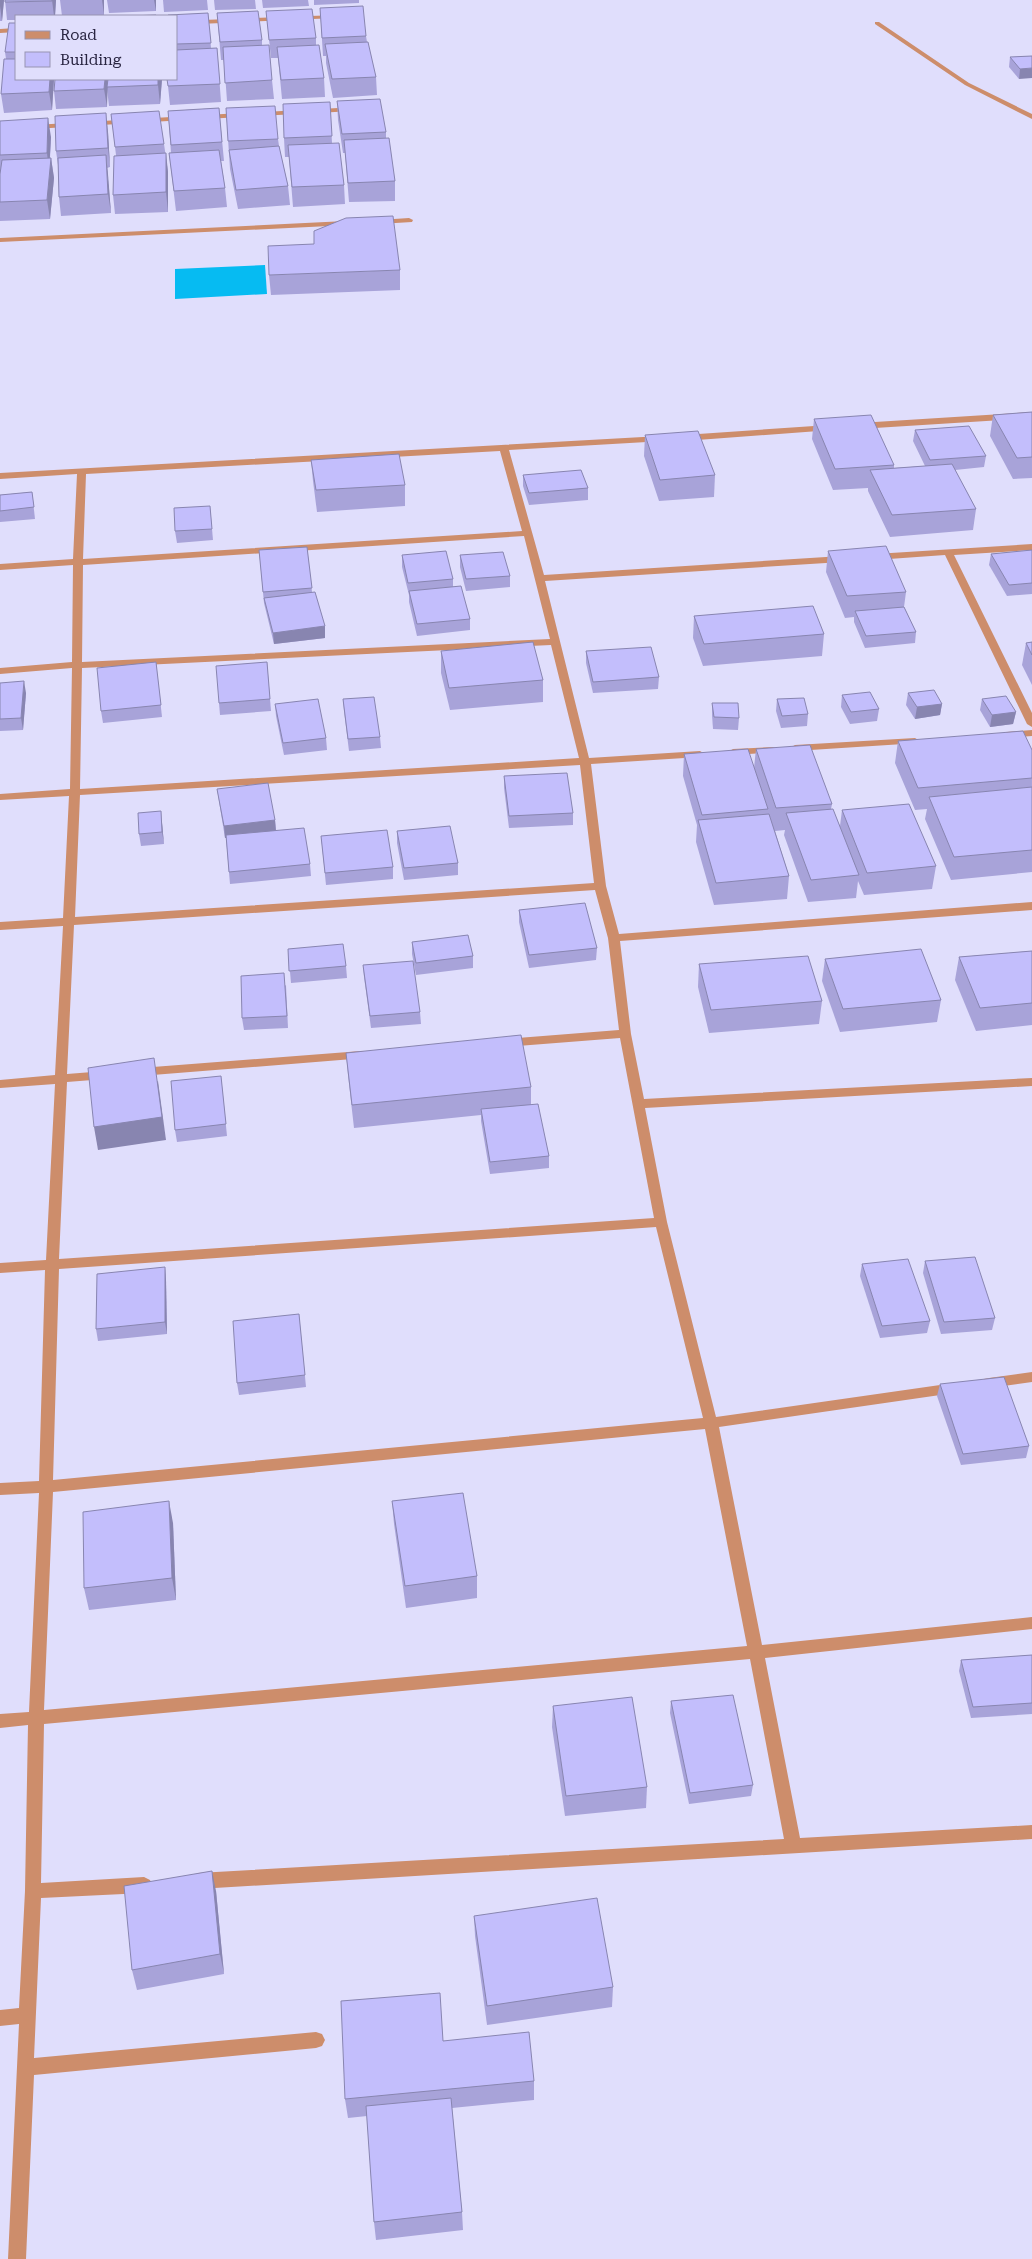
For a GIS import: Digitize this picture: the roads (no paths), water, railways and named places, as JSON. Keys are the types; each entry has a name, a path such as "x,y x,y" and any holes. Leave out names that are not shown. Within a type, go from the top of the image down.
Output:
{"street":[{"path":"178,23 344,16"},
{"path":"877,22 967,84 1032,117"},
{"path":"0,31 15,30"},
{"path":"199,118 359,108"},
{"path":"0,129 189,118"},
{"path":"369,222 409,220"},
{"path":"0,240 359,223"},
{"path":"0,476 673,439 1032,415"},
{"path":"504,448 540,578 585,762 600,886 614,938 625,1034 638,1104 661,1222 711,1424 794,1847"},
{"path":"17,2259 33,1891 36,1718 46,1487 52,1264 75,791 78,561 82,471"},
{"path":"0,567 528,533"},
{"path":"869,557 1032,547"},
{"path":"948,552 1032,724"},
{"path":"540,578 849,559"},
{"path":"0,672 77,665 556,642"},
{"path":"992,736 1032,733"},
{"path":"0,797 923,740"},
{"path":"0,926 600,886"},
{"path":"614,938 1032,906"},
{"path":"496,1044 625,1034"},
{"path":"0,1084 378,1053"},
{"path":"638,1104 1032,1082"},
{"path":"0,1268 661,1222"},
{"path":"0,1488 46,1487 711,1424 1032,1377"},
{"path":"0,1721 756,1652 1032,1623"},
{"path":"181,1882 1032,1832"},
{"path":"33,1891 162,1884"},
{"path":"0,2018 28,2015"},
{"path":"25,2067 316,2040"}],"water":[{"path":"265,265 267,294 175,299 175,269"}]}
